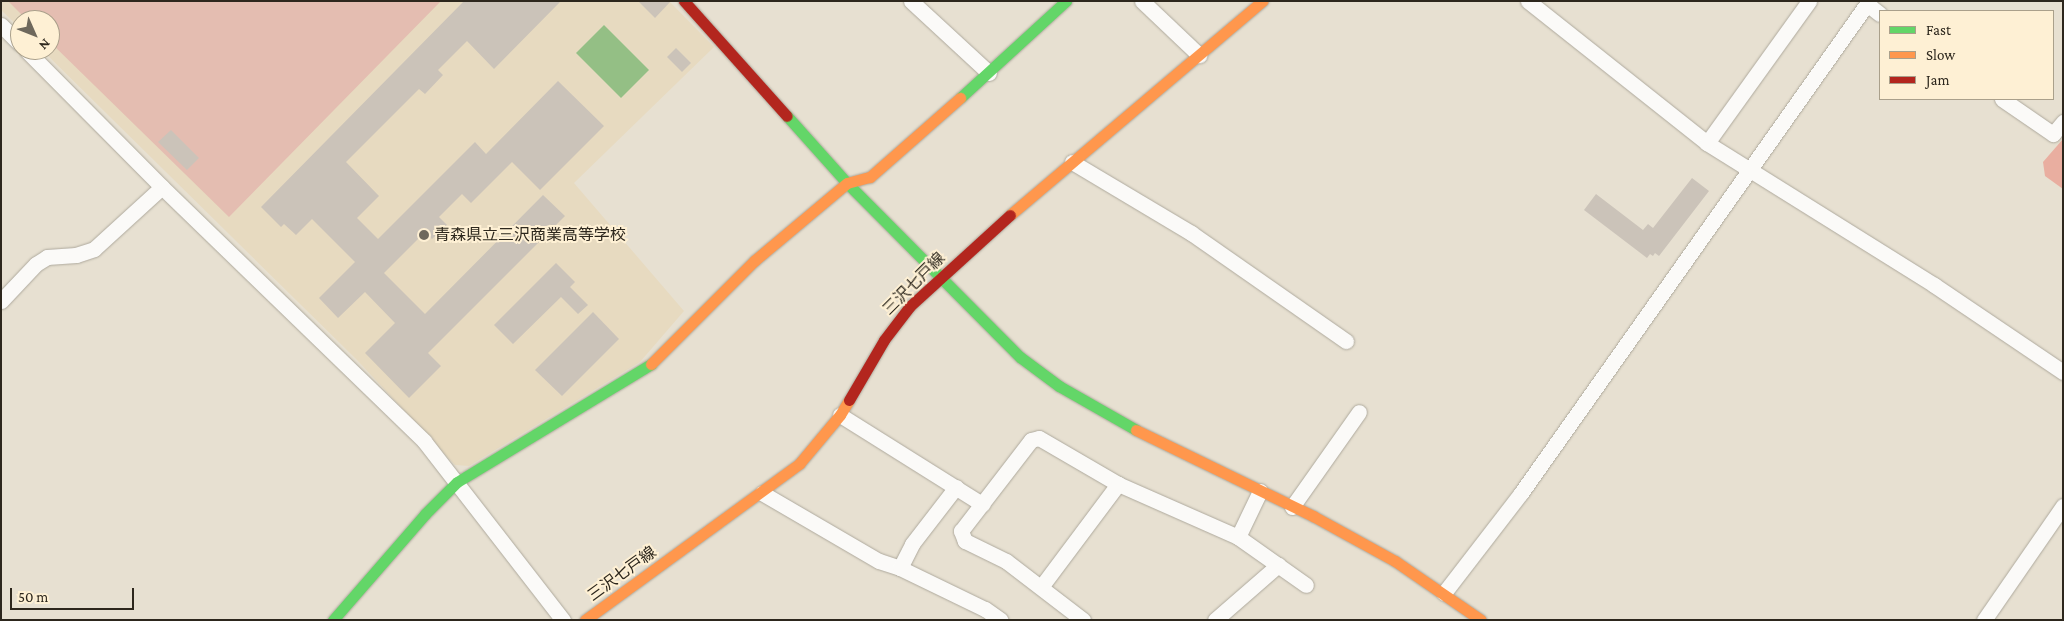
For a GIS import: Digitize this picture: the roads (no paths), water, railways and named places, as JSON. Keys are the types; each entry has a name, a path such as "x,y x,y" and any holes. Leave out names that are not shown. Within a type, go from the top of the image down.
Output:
{"street":[{"path":"684,1 848,183 1020,357 1060,386 1134,429 1292,506 1395,561 1481,620"},
{"path":"911,1 989,73"},
{"path":"334,620 425,514 457,482 649,366 754,261 848,183 870,177 989,73 1066,1"},
{"path":"1142,1 1199,55"},
{"name":"三沢七戸線","path":"585,620 762,494 799,464 840,415 884,340 910,306 1072,162 1262,1"},
{"path":"1528,1 1707,143 1748,171 1934,285 2063,372"},
{"path":"1707,143 1809,1"},
{"path":"1444,593 1521,493 1868,3 1879,13"},
{"path":"1,25 10,34"},
{"path":"36,60 162,187 424,442 563,620"},
{"path":"2003,100 2053,134 2063,122"},
{"path":"1072,162 1191,233 1346,341"},
{"path":"1,301 36,264 47,257 76,255 94,249 162,187"},
{"path":"1292,506 1359,412"},
{"path":"840,415 982,504"},
{"path":"1083,620 1006,561 965,541 961,531 1031,440 1039,438 1118,484 1238,538 1306,585"},
{"path":"1041,588 1118,484"},
{"path":"900,568 912,544 956,488"},
{"path":"1238,538 1260,491"},
{"path":"762,494 879,561 900,568 985,609 1001,620"},
{"path":"1984,620 2063,506"},
{"path":"1215,620 1278,565"}],"place":[{"name":"青森県立三沢商業高等学校","path":"424,235"}]}
